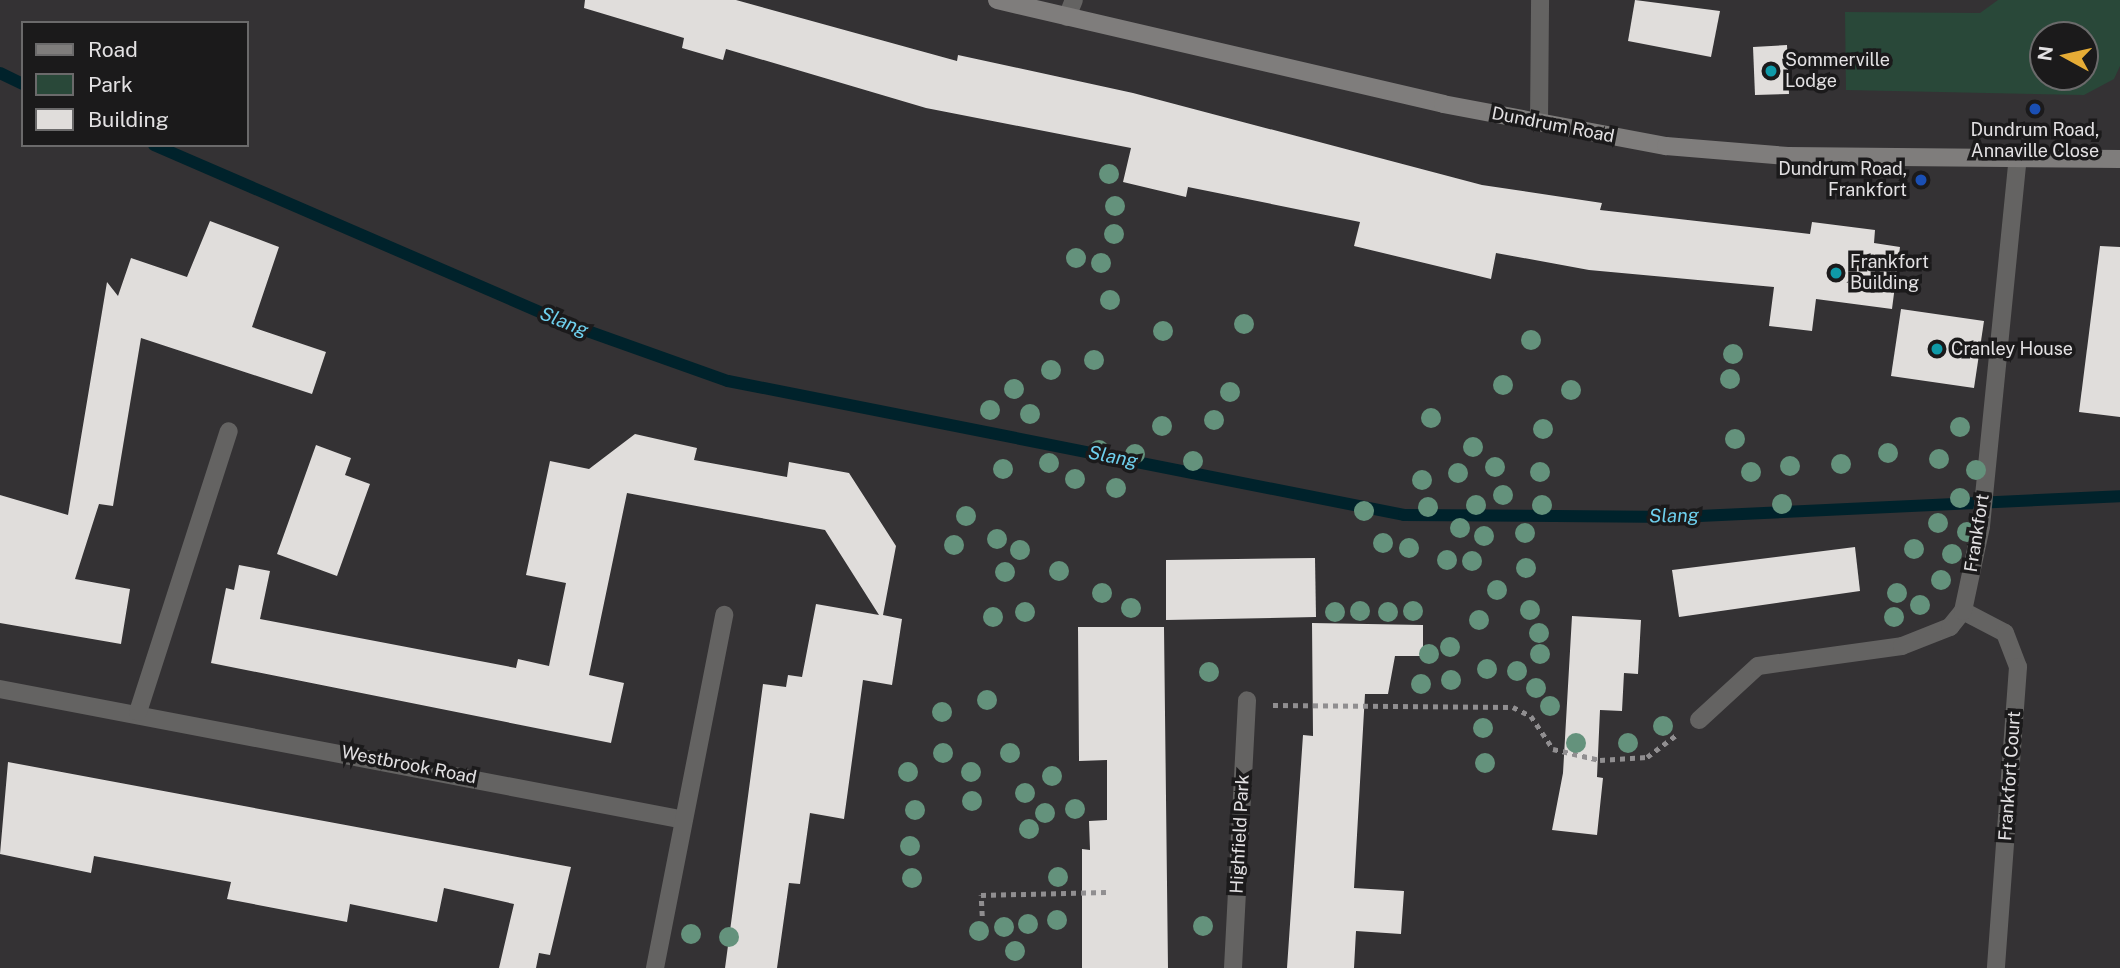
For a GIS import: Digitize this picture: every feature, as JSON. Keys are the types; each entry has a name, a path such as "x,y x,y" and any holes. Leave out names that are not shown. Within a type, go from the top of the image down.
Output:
{"main road":[{"name":"Dundrum Road","path":"997,0 1539,122 1738,154 2120,159"}],"street":[{"path":"1067,17 1074,0"},
{"path":"1539,122 1540,0"},
{"name":"Frankfort","path":"1963,611 1981,526 2018,158"},
{"path":"138,712 229,431"},
{"path":"1699,720 1758,666 1911,644 1950,627 1963,611"},
{"name":"Frankfort Court","path":"1963,611 2005,633 2018,667 1996,968"},
{"path":"655,968 680,819 724,615"},
{"name":"Westbrook Road","path":"0,688 138,712 680,819"},
{"name":"Highfield Park","path":"1233,968 1247,700"}],"path":[{"path":"1247,700 1282,707 1513,707 1531,716 1553,749 1600,760 1647,757 1699,720"},
{"path":"982,916 981,895 1106,892"}],"green space":[{"path":"1998,0 2120,0 2120,66 2114,79 2099,87 2099,21 2029,21 2029,91 2092,91 2084,95 1846,90 1845,12 1980,13"}],"building":[{"path":"585,0 736,0 957,61 958,55 1133,93 1482,185 1602,203 1600,210 1810,234 1812,222 1875,230 1874,243 1900,247 1892,309 1816,299 1812,331 1769,326 1774,287 1589,270 1496,253 1491,279 1354,246 1360,222 1188,187 1186,197 1123,182 1131,148 926,108 726,49 723,60 682,48 684,38 584,8"},
{"path":"1635,0 1720,11 1711,57 1628,41"},
{"name":"Sommerville Lodge","path":"1787,45 1789,94 1755,95 1753,47"},
{"path":"210,221 279,247 252,327 326,352 312,394 141,338 113,506 99,504 75,579 130,589 121,644 0,623 0,495 68,515 107,282 118,296 131,258 187,277"},
{"path":"2100,246 2120,247 2120,417 2079,412"},
{"name":"Cranley House","path":"1901,309 1984,321 1974,388 1891,376"},
{"path":"635,434 697,448 694,460 787,477 789,462 849,473 896,546 883,615 902,619 892,685 863,680 844,819 810,813 800,884 789,883 777,968 725,968 763,684 786,687 788,675 802,677 816,604 879,615 825,530 627,493 589,675 624,683 611,743 211,663 226,588 234,590 239,565 270,571 260,619 516,668 518,659 549,666 566,583 526,575 550,461 589,469"},
{"path":"316,445 351,458 345,475 370,484 337,576 277,554"},
{"path":"1855,547 1860,591 1679,617 1672,570"},
{"path":"1315,558 1316,617 1166,620 1166,560"},
{"path":"1572,616 1641,620 1638,674 1624,673 1622,711 1600,710 1597,777 1603,778 1597,835 1552,830 1563,773"},
{"path":"1312,623 1423,625 1423,656 1395,656 1388,694 1365,694 1354,888 1404,891 1401,934 1356,931 1354,968 1287,968 1303,735 1313,736"},
{"path":"1078,627 1164,627 1168,968 1082,968 1082,849 1090,850 1089,821 1107,820 1107,760 1079,761"},
{"path":"8,762 571,867 550,955 539,953 536,968 499,968 514,904 444,888 437,922 350,904 347,922 227,899 231,882 94,856 91,873 0,854"}],"waterway":[{"name":"Slang","path":"0,73 21,83"},
{"name":"Slang","path":"159,147 565,323 728,381 1404,515 1678,517 2120,496"}],"place":[{"name":"Sommerville Lodge","path":"1771,71"},
{"name":"Dundrum Road, Annaville Close","path":"2035,109"},
{"name":"Dundrum Road, Frankfort","path":"1921,180"},
{"name":"Frankfort Building","path":"1836,273"},
{"name":"Cranley House","path":"1937,349"}]}
